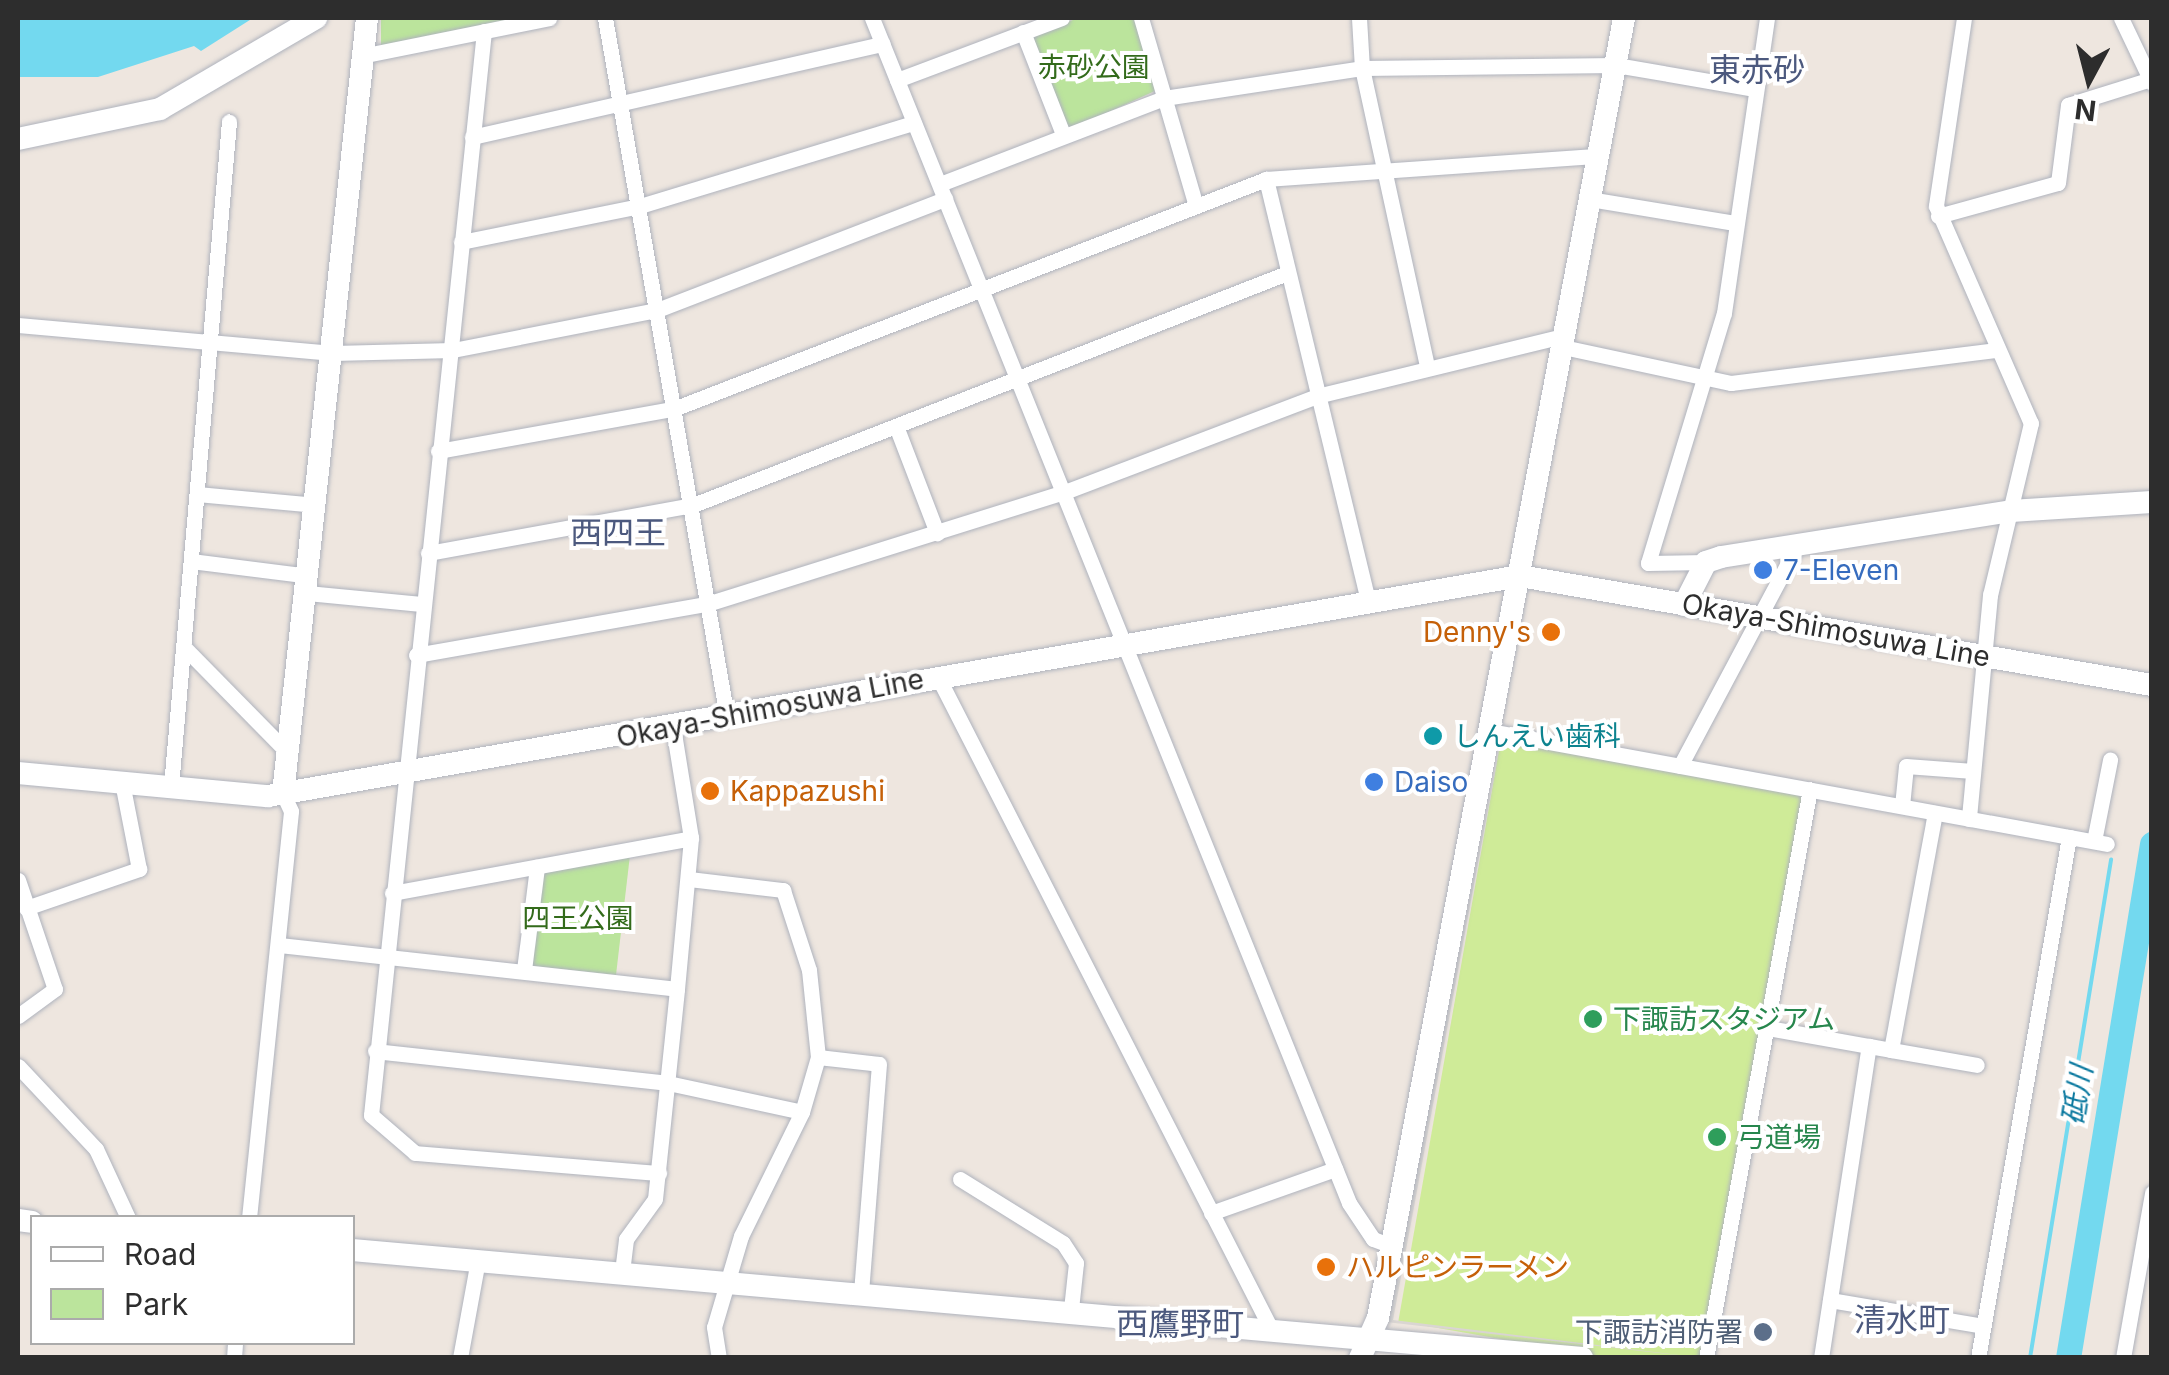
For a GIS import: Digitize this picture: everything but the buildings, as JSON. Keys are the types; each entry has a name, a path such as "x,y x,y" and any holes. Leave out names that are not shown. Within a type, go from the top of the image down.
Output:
{"street":[{"path":"18,139 160,109 316,18"},
{"path":"249,1215 280,944 291,811 284,794 288,753 367,18"},
{"path":"366,55 548,18"},
{"path":"605,18 727,717"},
{"path":"872,18 1067,491 1124,644 1336,1169 1373,1239 1392,1246"},
{"path":"897,80 1062,18"},
{"path":"1141,18 1196,206"},
{"path":"1360,18 1362,68 1427,367"},
{"path":"1360,1358 1371,1335 1392,1246 1624,18"},
{"path":"1767,18 1734,223 1724,313 1648,563 1657,570 2011,511 2152,502"},
{"path":"1964,18 1938,216 2030,423 1981,654 1969,819"},
{"path":"1938,216 2058,183 2068,104 2150,82 2121,18"},
{"path":"484,31 452,350 402,772 371,1115 415,1153 659,1173"},
{"path":"1022,32 1063,134"},
{"path":"472,138 883,44"},
{"path":"18,325 333,353 452,350 658,310 943,191 1063,134 1164,98 1362,68 1616,65 1755,90"},
{"path":"171,786 230,122"},
{"path":"461,242 640,206 914,123"},
{"path":"438,451 676,408 1266,179 1598,156"},
{"path":"1266,179 1368,600"},
{"path":"1590,199 1734,223"},
{"path":"428,554 693,505 1288,273"},
{"path":"416,655 710,603 1067,491 1317,396 1427,367 1564,342 1702,382 1995,350"},
{"path":"896,426 938,533"},
{"path":"197,494 316,506"},
{"path":"1680,766 1797,546"},
{"path":"191,561 421,604"},
{"path":"1684,605 1706,562"},
{"name":"Okaya-Shimosuwa Line","path":"18,773 284,794 1520,576 2152,684"},
{"path":"184,646 288,753"},
{"path":"938,676 1269,1325"},
{"path":"622,1272 626,1239 655,1199 689,879 691,838 672,728"},
{"path":"1489,732 2100,843 2110,760"},
{"path":"1902,806 1906,766 1973,771"},
{"path":"26,908 139,869 122,782"},
{"path":"1706,1358 1810,789"},
{"path":"1891,1050 1935,813"},
{"path":"1978,1358 2069,837"},
{"path":"392,893 691,838"},
{"path":"524,970 538,868"},
{"path":"689,879 782,890 809,970 818,1057 802,1112 726,1283 714,1327 719,1358"},
{"path":"18,880 55,988 18,1016"},
{"path":"280,944 677,989"},
{"path":"1768,1028 1977,1065"},
{"path":"1821,1358 1869,1046"},
{"path":"375,1051 668,1083 802,1112"},
{"path":"818,1057 879,1064 861,1292"},
{"path":"18,1066 96,1149 127,1215"},
{"path":"1212,1213 1336,1169"},
{"path":"960,1179 1063,1243 1076,1263 1071,1309"},
{"path":"2124,1358 2152,1193"},
{"path":"355,1250 1269,1325 1582,1358"},
{"path":"460,1358 478,1260"},
{"path":"1830,1300 1983,1326"}],"green space":[{"path":"381,18 530,18 381,49"},
{"name":"赤砂公園","path":"1078,18 1135,18 1157,90 1067,131 1031,36"},
{"path":"1501,739 1804,792 1705,1358 1608,1358 1398,1321"},
{"name":"四王公園","path":"630,855 616,975 531,966 540,870"}],"shaded area":[{"path":"1501,739 1393,1320 1703,1358 1386,1322"}],"water":[{"path":"18,18 253,18 201,51 194,46 98,77 18,77"}],"waterway":[{"name":"砥川","path":"2068,1358 2152,844"},
{"path":"2030,1358 2111,860"}],"place":[{"name":"7-Eleven","path":"1763,570"},
{"name":"Denny's","path":"1551,632"},
{"name":"しんえい歯科","path":"1433,736"},
{"name":"Daiso","path":"1374,782"},
{"name":"Kappazushi","path":"710,791"},
{"name":"下諏訪スタジアム","path":"1593,1019"},
{"name":"弓道場","path":"1717,1137"},
{"name":"ハルピンラーメン","path":"1326,1267"},
{"name":"下諏訪消防署","path":"1763,1332"}],"district":[{"name":"東赤砂","path":"1757,70"},
{"name":"西四王","path":"618,533"},
{"name":"清水町","path":"1902,1320"},
{"name":"西鷹野町","path":"1180,1324"}]}
